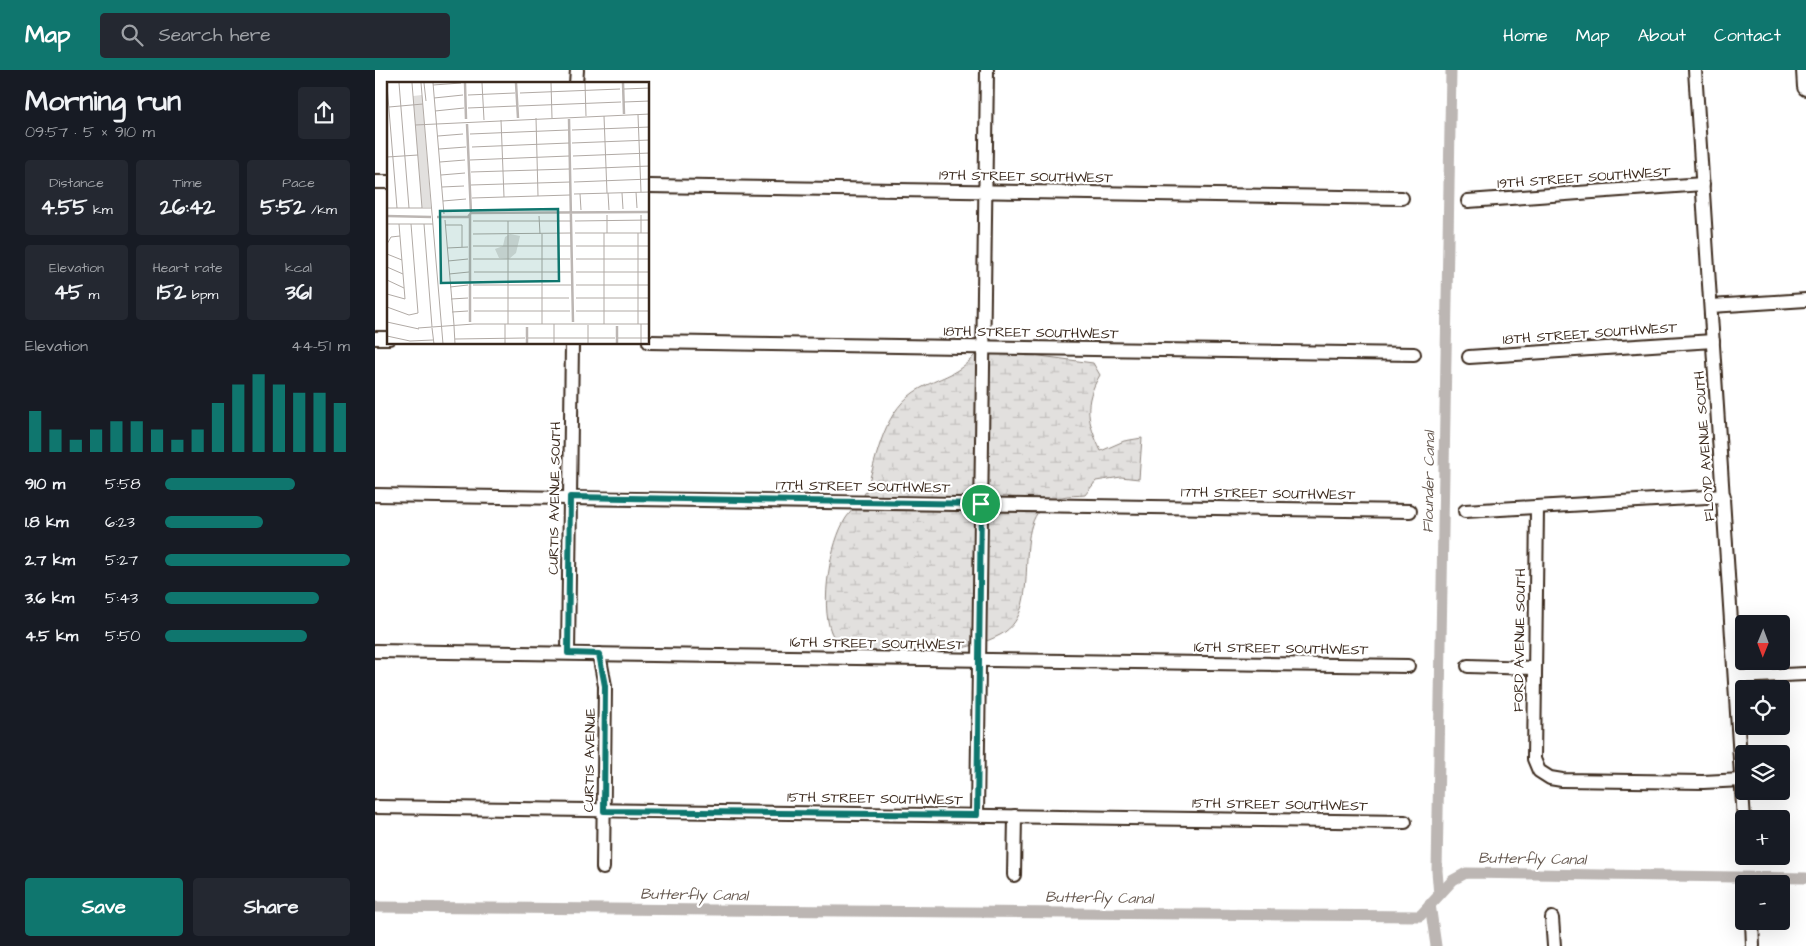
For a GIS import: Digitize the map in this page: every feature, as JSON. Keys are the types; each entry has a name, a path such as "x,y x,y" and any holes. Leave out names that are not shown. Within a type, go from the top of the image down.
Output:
{"main road":[{"path":"1805,70 1806,87"}],"street":[{"path":"977,815 987,70"},
{"name":"FLOYD AVENUE SOUTH","path":"1695,70 1740,745"},
{"name":"19TH STREET SOUTHWEST","path":"1468,201 1703,184"},
{"name":"19TH STREET SOUTHWEST","path":"650,186 1402,198"},
{"path":"1711,306 1806,300"},
{"name":"18TH STREET SOUTHWEST","path":"650,342 1414,354"},
{"name":"18TH STREET SOUTHWEST","path":"1469,357 1713,342"},
{"name":"CURTIS AVENUE SOUTH","path":"568,653 572,345"},
{"name":"17TH STREET SOUTHWEST","path":"375,495 1410,511"},
{"path":"1465,511 1724,496"},
{"name":"FORD AVENUE SOUTH","path":"1537,508 1534,759 1539,771 1549,778 1561,780 1703,782 1735,780"},
{"name":"16TH STREET SOUTHWEST","path":"375,651 1408,666"},
{"name":"CURTIS AVENUE","path":"599,654 605,686 603,868"},
{"path":"1467,666 1534,668"},
{"path":"1735,678 1806,674"},
{"name":"15TH STREET SOUTHWEST","path":"375,807 1405,822"},
{"path":"1014,875 1015,816"},
{"path":"1551,918 1554,946"},
{"path":"1752,930 1753,946"}],"green space":[{"path":"976,354 1025,354 1093,363 1100,375 1089,404 1090,422 1096,441 1101,451 1124,441 1142,438 1139,479 1121,477 1096,481 1085,495 1062,497 1044,506 1033,521 1022,604 1015,622 1000,635 976,645 950,650 874,654 853,652 843,646 831,632 826,606 828,574 840,529 866,491 884,434 898,407 921,388 962,367"}],"waterway":[{"name":"Flounder Canal","path":"1439,895 1437,871 1451,70"},
{"name":"Butterfly Canal","path":"375,907 1420,916 1453,880 1466,873 1806,878"},
{"name":"Flounder Canal","path":"1430,904 1436,946"}],"route":[{"path":"570,497 981,504 977,815 604,811 605,686 599,654 568,653 570,497"}]}
